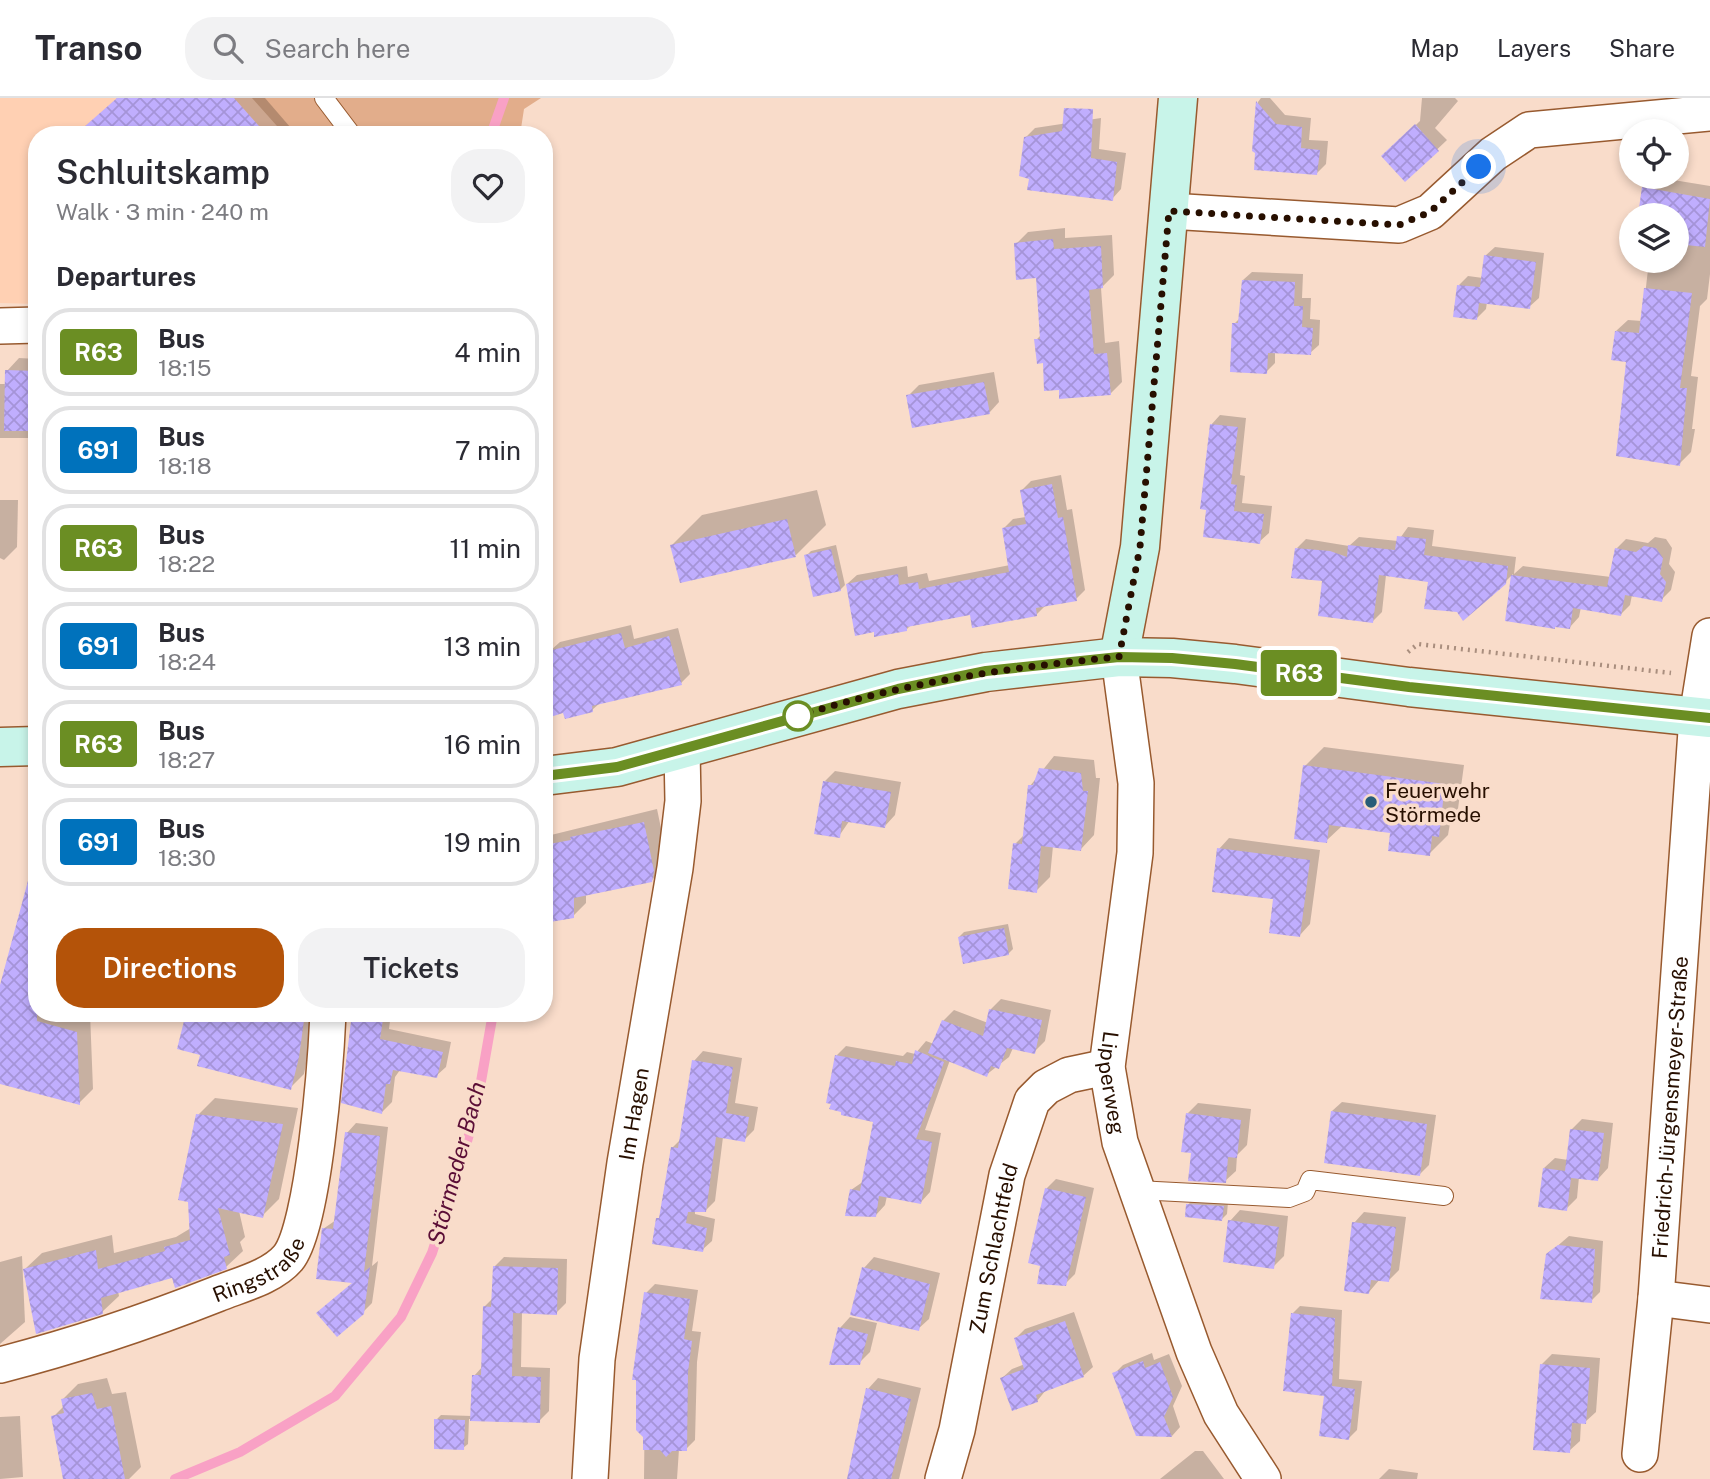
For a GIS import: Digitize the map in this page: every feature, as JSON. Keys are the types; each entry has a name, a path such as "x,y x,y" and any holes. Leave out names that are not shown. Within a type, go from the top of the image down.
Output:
{"main road":[{"path":"1119,657 1140,547 1178,98"},
{"path":"553,775 617,767 898,689 986,671 1119,657 1184,659 1704,718"},
{"path":"0,747 28,746"}],"street":[{"path":"1169,211 1399,225 1430,212 1493,154 1530,130 1683,113 1710,113"},
{"path":"0,326 28,325"},
{"name":"Friedrich-Jürgensmeyer-Straße","path":"1640,1454 1696,918 1704,677 1710,636"},
{"name":"Lipperweg","path":"1119,657 1136,783 1135,853 1107,1066 1120,1142 1205,1377 1221,1414 1263,1479"},
{"name":"Im Hagen","path":"590,1479 597,1359 625,1163 675,868 682,801 682,750"},
{"name":"Ringstraße","path":"0,1365 149,1321 261,1277 288,1258 301,1231 317,1136 327,1022"},
{"name":"Zum Schlachtfeld","path":"943,1479 957,1430 1007,1175 1032,1101 1046,1087 1069,1075 1107,1066"},
{"path":"1656,1298 1710,1305"}],"lane":[{"path":"324,98 345,126"},
{"path":"1137,1190 1289,1198 1305,1192 1310,1180 1444,1196"}],"path":[{"path":"1373,682 1418,644 1704,677"}],"shaded area":[{"path":"0,98 311,98 339,126 28,126 28,304 0,303"},
{"path":"252,98 541,98 524,109 521,126 277,126"}],"building":[{"path":"117,98 234,98 259,126 85,126"},
{"path":"1256,101 1276,124 1302,127 1301,148 1320,150 1317,175 1254,170 1255,153 1252,151"},
{"path":"1064,108 1093,109 1091,158 1117,162 1113,201 1027,190 1029,179 1019,176 1024,137 1062,131"},
{"path":"1415,124 1439,151 1405,182 1381,156"},
{"path":"1642,189 1710,199 1705,247 1689,245 1689,203 1640,203"},
{"path":"1053,239 1054,249 1101,246 1103,288 1089,290 1094,354 1107,353 1111,395 1059,399 1059,390 1044,391 1043,363 1037,364 1034,339 1040,339 1036,278 1016,280 1014,243"},
{"path":"1484,255 1536,262 1530,309 1479,303 1477,320 1453,317 1457,285 1480,287"},
{"path":"1242,280 1295,282 1294,306 1303,306 1302,327 1313,328 1311,355 1268,353 1267,374 1230,372 1232,323 1238,323"},
{"path":"1644,288 1692,293 1680,388 1687,388 1680,466 1616,456 1626,362 1611,360 1615,331 1639,333"},
{"path":"5,370 28,371 28,431 4,431"},
{"path":"984,382 990,414 912,428 906,395"},
{"path":"1210,424 1238,427 1231,484 1237,485 1234,511 1264,514 1260,544 1203,537 1206,510 1200,509"},
{"path":"1052,484 1058,518 1063,517 1077,601 1036,608 1037,616 972,628 970,615 907,627 907,631 874,637 874,632 855,636 846,584 898,574 899,585 918,582 919,589 1009,572 1002,528 1026,524 1020,490"},
{"path":"787,519 796,557 680,583 670,545"},
{"path":"1397,536 1426,539 1424,555 1508,566 1506,584 1463,621 1457,612 1424,609 1428,582 1379,575 1373,623 1318,616 1322,581 1291,578 1295,548 1330,551 1347,557 1348,545 1395,550"},
{"path":"1644,546 1656,548 1663,558 1660,574 1666,582 1662,602 1625,595 1621,616 1573,608 1570,629 1505,621 1511,575 1607,587 1615,548 1636,552"},
{"path":"831,549 841,591 813,597 804,555"},
{"path":"621,633 625,648 669,636 682,685 592,706 593,712 565,719 563,713 553,716 553,650"},
{"name":"Feuerwehr Störmede","path":"1303,765 1445,784 1439,837 1432,836 1430,856 1388,851 1390,833 1329,825 1327,843 1294,839"},
{"path":"1039,768 1081,773 1083,791 1088,791 1081,851 1041,846 1037,893 1008,889 1013,843 1022,844 1028,785 1033,785"},
{"path":"823,781 891,792 885,828 842,821 840,838 814,834"},
{"path":"644,822 654,871 652,882 574,898 574,918 553,922 553,843 571,840 570,837"},
{"path":"1217,848 1310,860 1300,937 1269,933 1273,899 1212,892"},
{"path":"28,881 28,1022 41,1022 77,1032 80,1105 0,1084 0,985"},
{"path":"1004,928 1009,955 963,964 958,937"},
{"path":"989,1009 1042,1020 1035,1054 1007,1048 999,1069 991,1066 987,1077 928,1053 942,1020 983,1036"},
{"path":"184,1022 304,1022 291,1090 197,1066 200,1055 177,1049"},
{"path":"351,1022 383,1022 380,1039 443,1052 437,1078 393,1070 390,1084 386,1084 382,1114 341,1103"},
{"path":"915,1050 944,1062 916,1139 932,1142 921,1204 879,1196 876,1217 845,1216 850,1189 860,1191 873,1122 841,1115 841,1112 829,1109 831,1104 826,1103 835,1055 895,1066 896,1061 912,1064"},
{"path":"692,1060 733,1067 726,1113 749,1117 745,1142 716,1137 706,1212 688,1212 686,1223 707,1228 703,1252 652,1244 671,1147 678,1148"},
{"path":"1331,1111 1427,1124 1420,1176 1324,1163"},
{"path":"1186,1113 1241,1120 1237,1158 1228,1157 1226,1183 1188,1181 1191,1153 1181,1152"},
{"path":"196,1114 283,1124 263,1218 218,1208 230,1255 224,1257 227,1269 175,1288 172,1278 101,1298 103,1314 36,1334 23,1269 96,1250 98,1269 165,1251 164,1247 190,1240 188,1202 178,1200"},
{"path":"1570,1129 1604,1133 1598,1181 1571,1178 1567,1211 1538,1207 1543,1168 1565,1171"},
{"path":"345,1132 380,1136 364,1272 370,1267 364,1314 337,1337 316,1313 352,1283 316,1279 322,1228 333,1229"},
{"path":"1045,1188 1086,1197 1066,1286 1037,1284 1040,1266 1028,1263"},
{"path":"1186,1204 1224,1206 1222,1221 1185,1217"},
{"path":"1228,1220 1279,1227 1274,1269 1223,1262"},
{"path":"1352,1222 1396,1227 1389,1282 1371,1280 1369,1294 1344,1291"},
{"path":"1558,1245 1595,1249 1592,1303 1540,1299 1546,1254"},
{"path":"493,1266 558,1268 557,1315 513,1313 512,1376 541,1377 540,1423 470,1421 472,1375 481,1375 483,1306 491,1307"},
{"path":"862,1267 930,1284 919,1331 850,1315"},
{"path":"644,1292 690,1299 684,1339 692,1341 688,1372 687,1451 672,1451 666,1457 660,1450 643,1450 643,1437 636,1430 636,1380 632,1380"},
{"path":"1291,1313 1335,1318 1332,1386 1355,1389 1349,1440 1319,1436 1324,1396 1283,1391"},
{"path":"1065,1321 1084,1377 1036,1395 1038,1402 1012,1411 1000,1378 1024,1369 1014,1338"},
{"path":"838,1327 868,1334 860,1365 829,1365"},
{"path":"1143,1361 1145,1368 1160,1362 1173,1397 1164,1417 1172,1437 1136,1436 1112,1373"},
{"path":"1540,1364 1590,1368 1586,1424 1572,1423 1570,1453 1533,1450"},
{"path":"866,1388 911,1399 891,1479 847,1479"},
{"path":"92,1393 97,1409 111,1406 125,1479 63,1479 51,1416 64,1413 61,1399"},
{"path":"434,1419 465,1420 464,1450 434,1449"}],"waterway":[{"name":"Störmeder Bach","path":"494,126 504,98"},
{"name":"Störmeder Bach","path":"175,1479 240,1452 335,1396 401,1317 432,1253 464,1152 476,1110 491,1022"}],"bus line":[{"name":"R63","path":"553,775 617,767 898,689 986,671 1119,657 1172,658 1235,664 1409,687 1710,718"}],"place":[{"name":"Feuerwehr Störmede","path":"1371,802"}],"route":[{"path":"798,716 898,689 986,671 1119,657 1140,547 1169,211 1399,225 1430,212 1479,167"}]}
